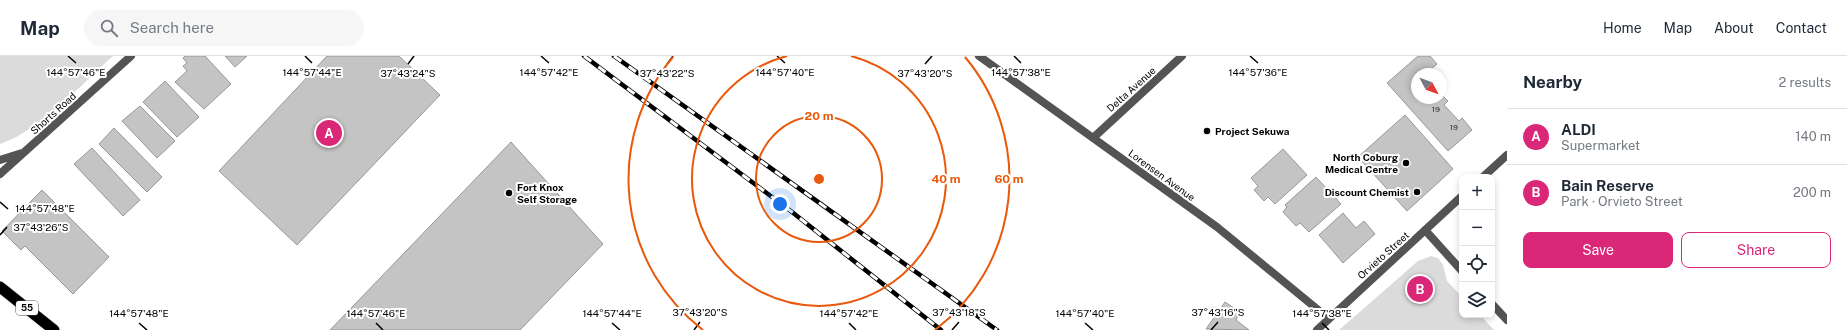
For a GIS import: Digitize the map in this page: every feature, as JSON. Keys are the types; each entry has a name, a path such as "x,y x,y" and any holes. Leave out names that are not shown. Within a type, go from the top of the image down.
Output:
{"highway":[{"name":"55","path":"0,287 54,330"}],"street":[{"name":"Shorts Road","path":"0,174 131,56"},
{"name":"Lorensen Avenue","path":"979,56 1217,227 1328,318"},
{"name":"Delta Avenue","path":"1093,138 1182,56"},
{"name":"Shorts Road","path":"0,160 24,152"},
{"path":"1486,174 1507,154"},
{"name":"Shorts Road","path":"0,180 10,166"},
{"name":"Orvieto Street","path":"1317,330 1328,318 1459,199"},
{"path":"1425,230 1459,268"},
{"path":"1495,307 1507,320"}],"shaded area":[{"path":"0,56 113,56 60,106 45,118 15,138 0,144"},
{"path":"1431,256 1438,258 1443,265 1447,281 1459,294 1459,318 1483,318 1494,330 1339,330 1418,261"}],"building":[{"path":"185,56 205,56 231,84 204,109 175,82 187,71 183,66 187,63 183,58"},
{"path":"225,56 247,56 235,67"},
{"path":"327,56 399,56 440,95 297,245 219,171"},
{"path":"1418,56 1430,56 1437,64 1432,68 1411,68 1411,104 1445,104 1444,105 1459,121 1462,118 1472,130 1448,151 1387,83"},
{"path":"165,81 199,117 177,137 143,102"},
{"path":"140,106 175,141 157,158 122,121"},
{"name":"North Coburg Medical Centre","path":"1405,115 1453,169 1407,211 1358,157"},
{"path":"114,128 162,177 147,192 99,144"},
{"name":"Fort Knox Self Storage","path":"511,142 603,244 520,330 330,330"},
{"path":"92,148 140,200 123,216 74,164"},
{"path":"1283,149 1307,175 1275,204 1268,197 1264,201 1254,190 1258,186 1251,178"},
{"path":"1316,177 1341,204 1309,232 1300,223 1296,226 1283,212 1287,207 1285,205"},
{"path":"42,190 109,257 73,294 25,246 21,250 2,231"},
{"path":"1343,213 1356,228 1364,221 1375,234 1343,263 1319,235"},
{"path":"1225,302 1240,312 1236,320 1249,330 1206,329"}],"railway":[{"path":"584,56 792,212 941,330"},
{"path":"614,56 997,330"}],"place":[{"name":"Project Sekuwa","path":"1207,131"},
{"name":"ALDI","path":"329,133"},
{"name":"North Coburg Medical Centre","path":"1406,163"},
{"name":"Discount Chemist","path":"1417,192"},
{"name":"Fort Knox Self Storage","path":"509,193"},
{"name":"Bain Reserve","path":"1420,289"}]}
